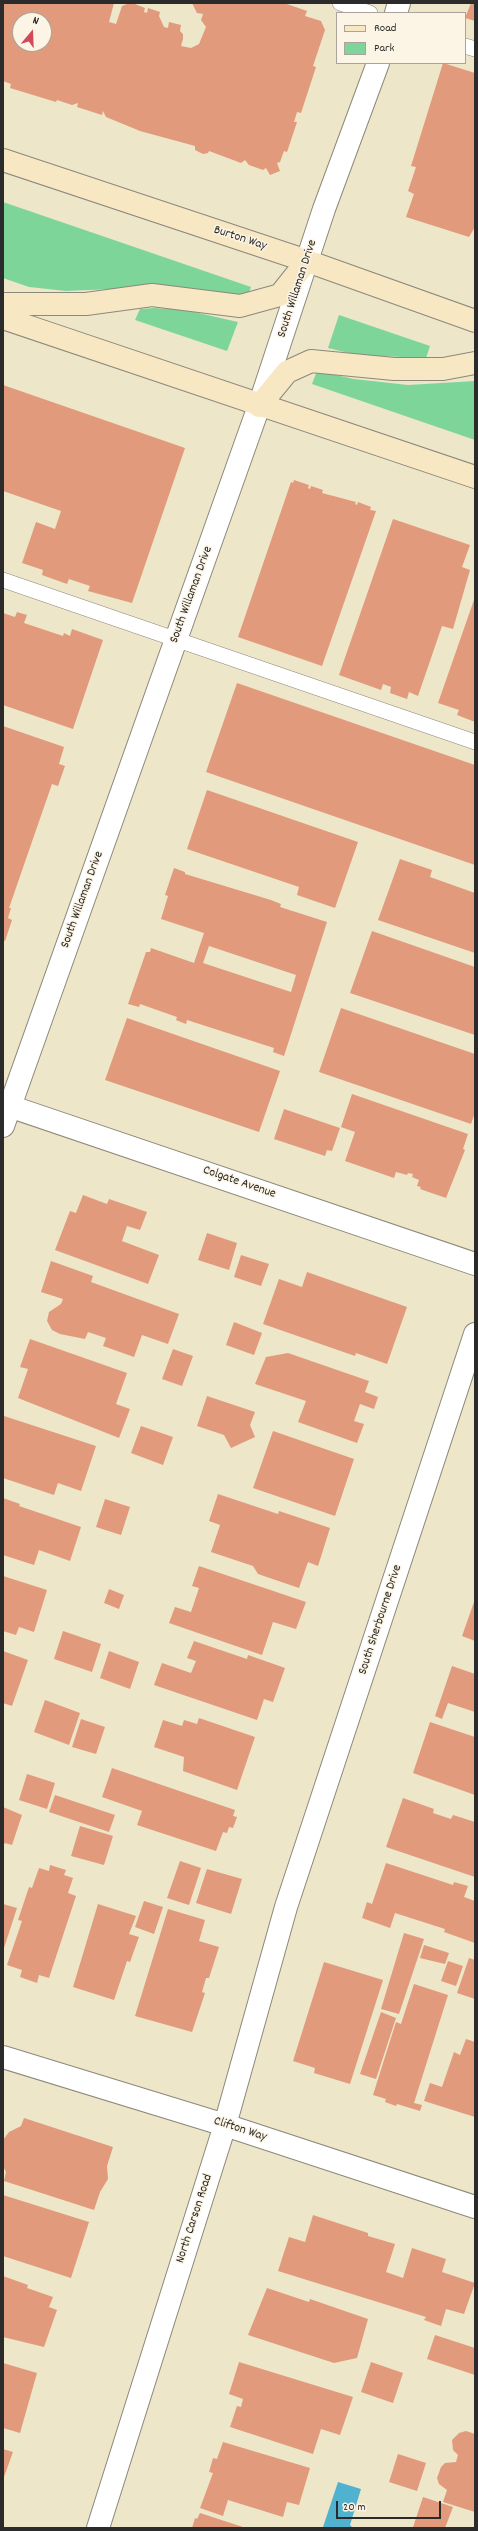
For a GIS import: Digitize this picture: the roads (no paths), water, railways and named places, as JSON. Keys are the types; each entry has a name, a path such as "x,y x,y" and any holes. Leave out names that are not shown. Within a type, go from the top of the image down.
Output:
{"main road":[{"name":"Burton Way","path":"3,160 307,262 475,321"},
{"path":"3,304 86,304 152,295 240,306 280,295 307,262"},
{"path":"3,318 259,406 475,477"},
{"path":"259,406 287,372 311,361 394,369 443,369 475,363"}],"street":[{"name":"South Willaman Drive","path":"3,1126 6,1105 176,640 259,406 307,262 378,64"},
{"name":"Colgate Avenue","path":"6,1105 475,1264"},
{"name":"South Sherbourne Drive","path":"286,1907 475,1334"},
{"name":"North Carson Road","path":"98,2528 225,2125 286,1907"},
{"name":"Clifton Way","path":"3,2057 225,2125 475,2208"}],"lane":[{"path":"340,3 367,12"},
{"path":"3,580 475,742"}],"water":[{"path":"338,2482 361,2489 350,2525 353,2528 323,2527"}]}
